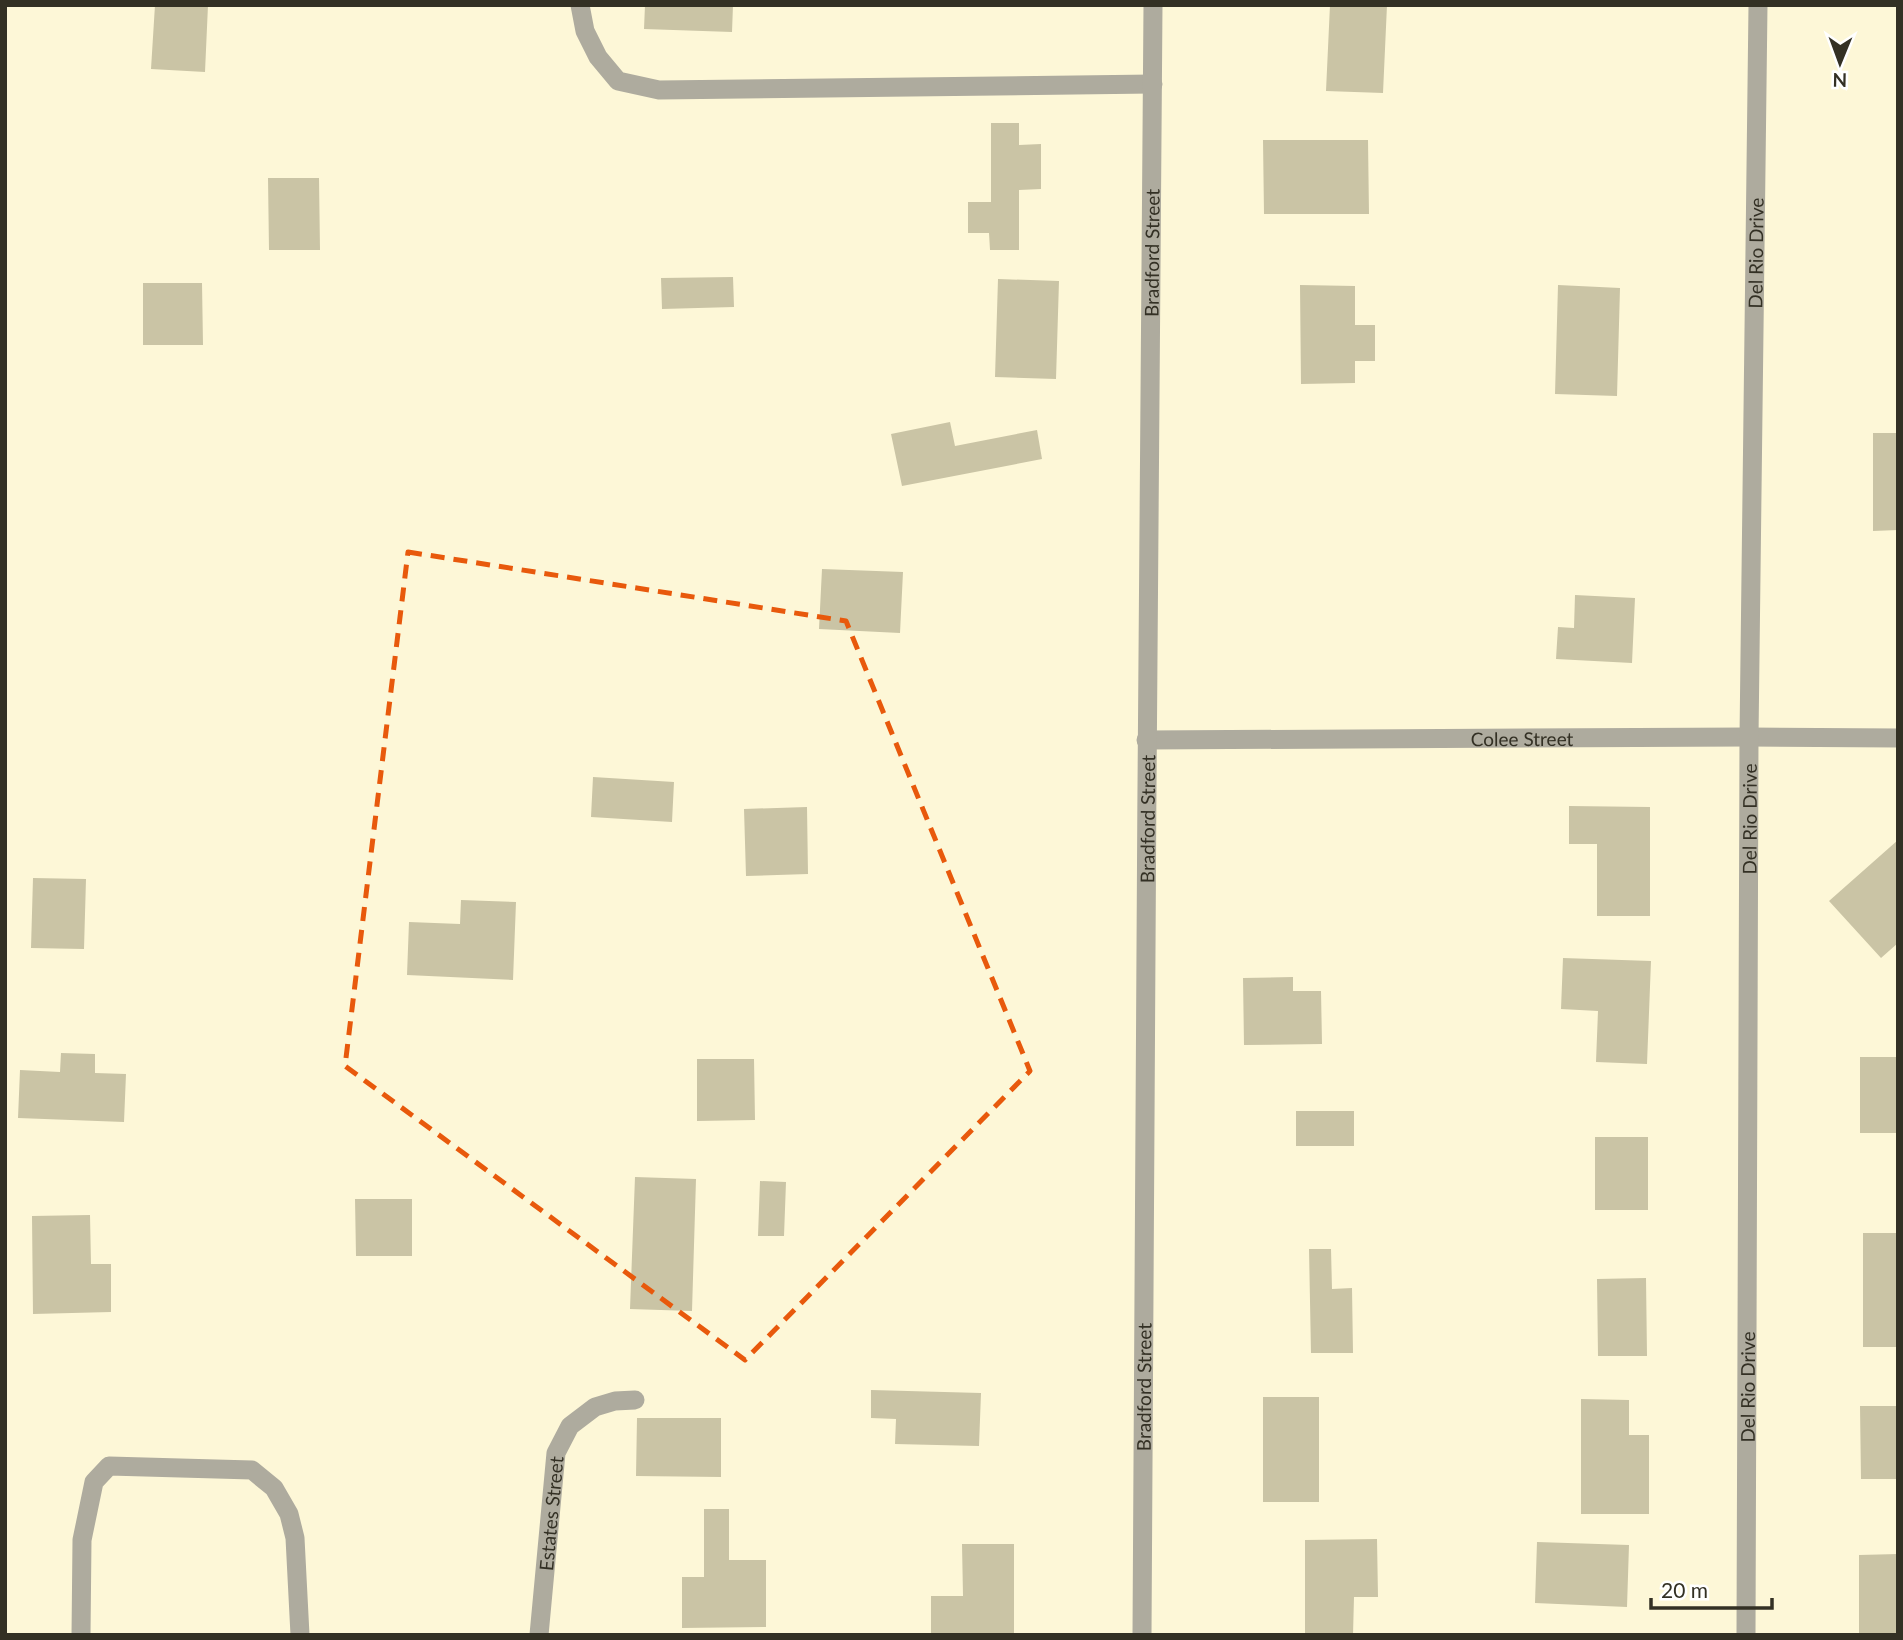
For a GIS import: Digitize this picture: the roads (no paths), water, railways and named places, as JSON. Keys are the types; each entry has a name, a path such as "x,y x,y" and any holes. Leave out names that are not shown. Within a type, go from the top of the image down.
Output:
{"street":[{"path":"580,5 585,31 598,57 618,81 659,90 1153,84"},
{"name":"Bradford Street","path":"1142,1635 1153,5"},
{"name":"Del Rio Drive","path":"1746,1635 1749,737 1758,5"},
{"name":"Colee Street","path":"1146,740 1898,738"},
{"name":"Estates Street","path":"539,1635 556,1453 570,1426 595,1407 615,1401 635,1400"},
{"path":"81,1635 82,1540 94,1482 109,1466 252,1470 274,1488 289,1514 295,1538 300,1635"}]}
